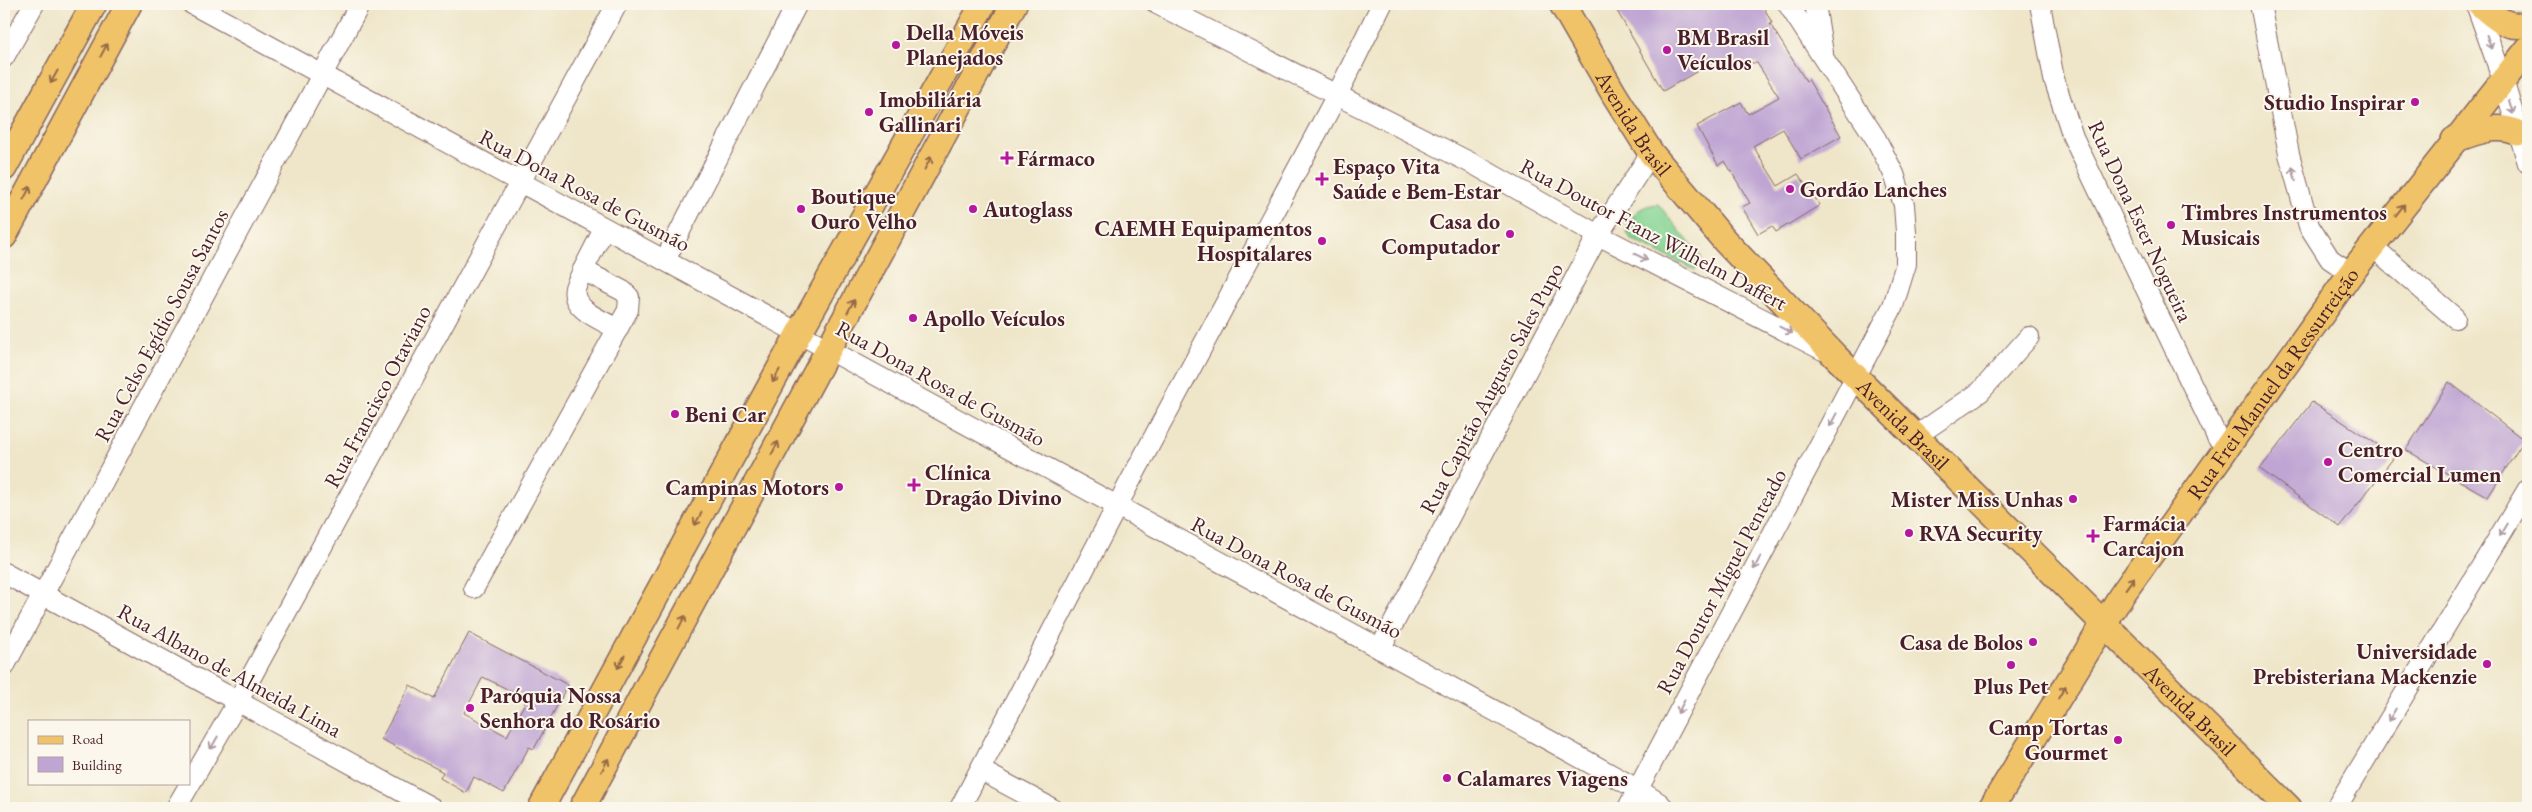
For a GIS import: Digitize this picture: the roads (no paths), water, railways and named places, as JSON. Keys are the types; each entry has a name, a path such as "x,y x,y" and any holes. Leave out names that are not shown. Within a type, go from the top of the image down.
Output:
{"main road":[{"path":"4,168 94,4"},
{"path":"4,236 130,4"},
{"path":"541,808 799,333 983,4"},
{"path":"582,808 1014,4"},
{"name":"Avenida Brasil","path":"1562,4 1614,94 1651,153 1725,241 1835,356 2289,808"},
{"path":"2480,4 2499,20 2513,26 2528,24"},
{"name":"Rua Frei Manuel da Ressurreição","path":"1991,808 2103,623 2351,273 2528,48"},
{"path":"2454,140 2471,133 2500,128 2518,133"}],"street":[{"path":"4,57 34,4"},
{"name":"Rua Dona Rosa de Gusmão","path":"192,4 1637,789 1664,808"},
{"name":"Rua Celso Egídio Sousa Santos","path":"4,668 360,4"},
{"name":"Rua Francisco Otaviano","path":"190,784 238,701 617,4"},
{"path":"665,260 797,4"},
{"name":"Rua Doutor Franz Wilhelm Daffert","path":"1157,4 1477,166 1598,235 1835,356"},
{"path":"960,808 1116,506 1337,95 1382,4"},
{"name":"Rua Doutor Miguel Penteado","path":"1628,808 1856,377 1895,298 1906,264 1904,205 1894,174 1876,139 1788,4"},
{"path":"1814,4 1825,62"},
{"name":"Rua Dona Ester Nogueira","path":"2040,4 2054,79 2073,137 2217,436 2228,448"},
{"path":"2260,4 2289,154 2309,226 2330,259 2351,273"},
{"path":"2476,4 2503,80 2528,163"},
{"name":"Rua Capitão Augusto Sales Pupo","path":"1380,649 1598,235 1651,153"},
{"path":"604,228 575,289 577,302 591,315 618,329"},
{"path":"2372,246 2455,318"},
{"path":"474,588 628,310 629,297 623,291 583,270"},
{"path":"1916,436 1980,392 2029,337"},
{"path":"2336,808 2528,489"},
{"name":"Rua Albano de Almeida Lima","path":"4,573 432,808"},
{"path":"980,770 1051,808"},
{"name":"Rua Francisco Otaviano","path":"176,808 190,784"}],"place":[{"name":"Della Móveis Planejados","path":"896,45"},
{"name":"BM Brasil Veículos","path":"1667,50"},
{"name":"Studio Inspirar","path":"2415,102"},
{"name":"Imobiliária Gallinari","path":"869,112"},
{"name":"Fármaco","path":"1007,158"},
{"name":"Espaço Vita Saúde e Bem-Estar","path":"1322,179"},
{"name":"Gordão Lanches","path":"1790,189"},
{"name":"Boutique Ouro Velho","path":"801,209"},
{"name":"Autoglass","path":"973,209"},
{"name":"Timbres Instrumentos Musicais","path":"2171,225"},
{"name":"Casa do Computador","path":"1510,234"},
{"name":"CAEMH Equipamentos Hospitalares","path":"1322,241"},
{"name":"Apollo Veículos","path":"913,318"},
{"name":"Beni Car","path":"675,414"},
{"name":"Centro Comercial Lumen","path":"2328,462"},
{"name":"Clínica Dragão Divino","path":"914,485"},
{"name":"Campinas Motors","path":"839,487"},
{"name":"Mister Miss Unhas","path":"2073,499"},
{"name":"RVA Security","path":"1909,533"},
{"name":"Farmácia Carcajon","path":"2093,536"},
{"name":"Casa de Bolos","path":"2033,642"},
{"name":"Universidade Prebisteriana Mackenzie","path":"2487,664"},
{"name":"Plus Pet","path":"2011,665"},
{"name":"Paróquia Nossa Senhora do Rosário","path":"470,708"},
{"name":"Camp Tortas Gourmet","path":"2118,740"},
{"name":"Calamares Viagens","path":"1447,778"}]}
